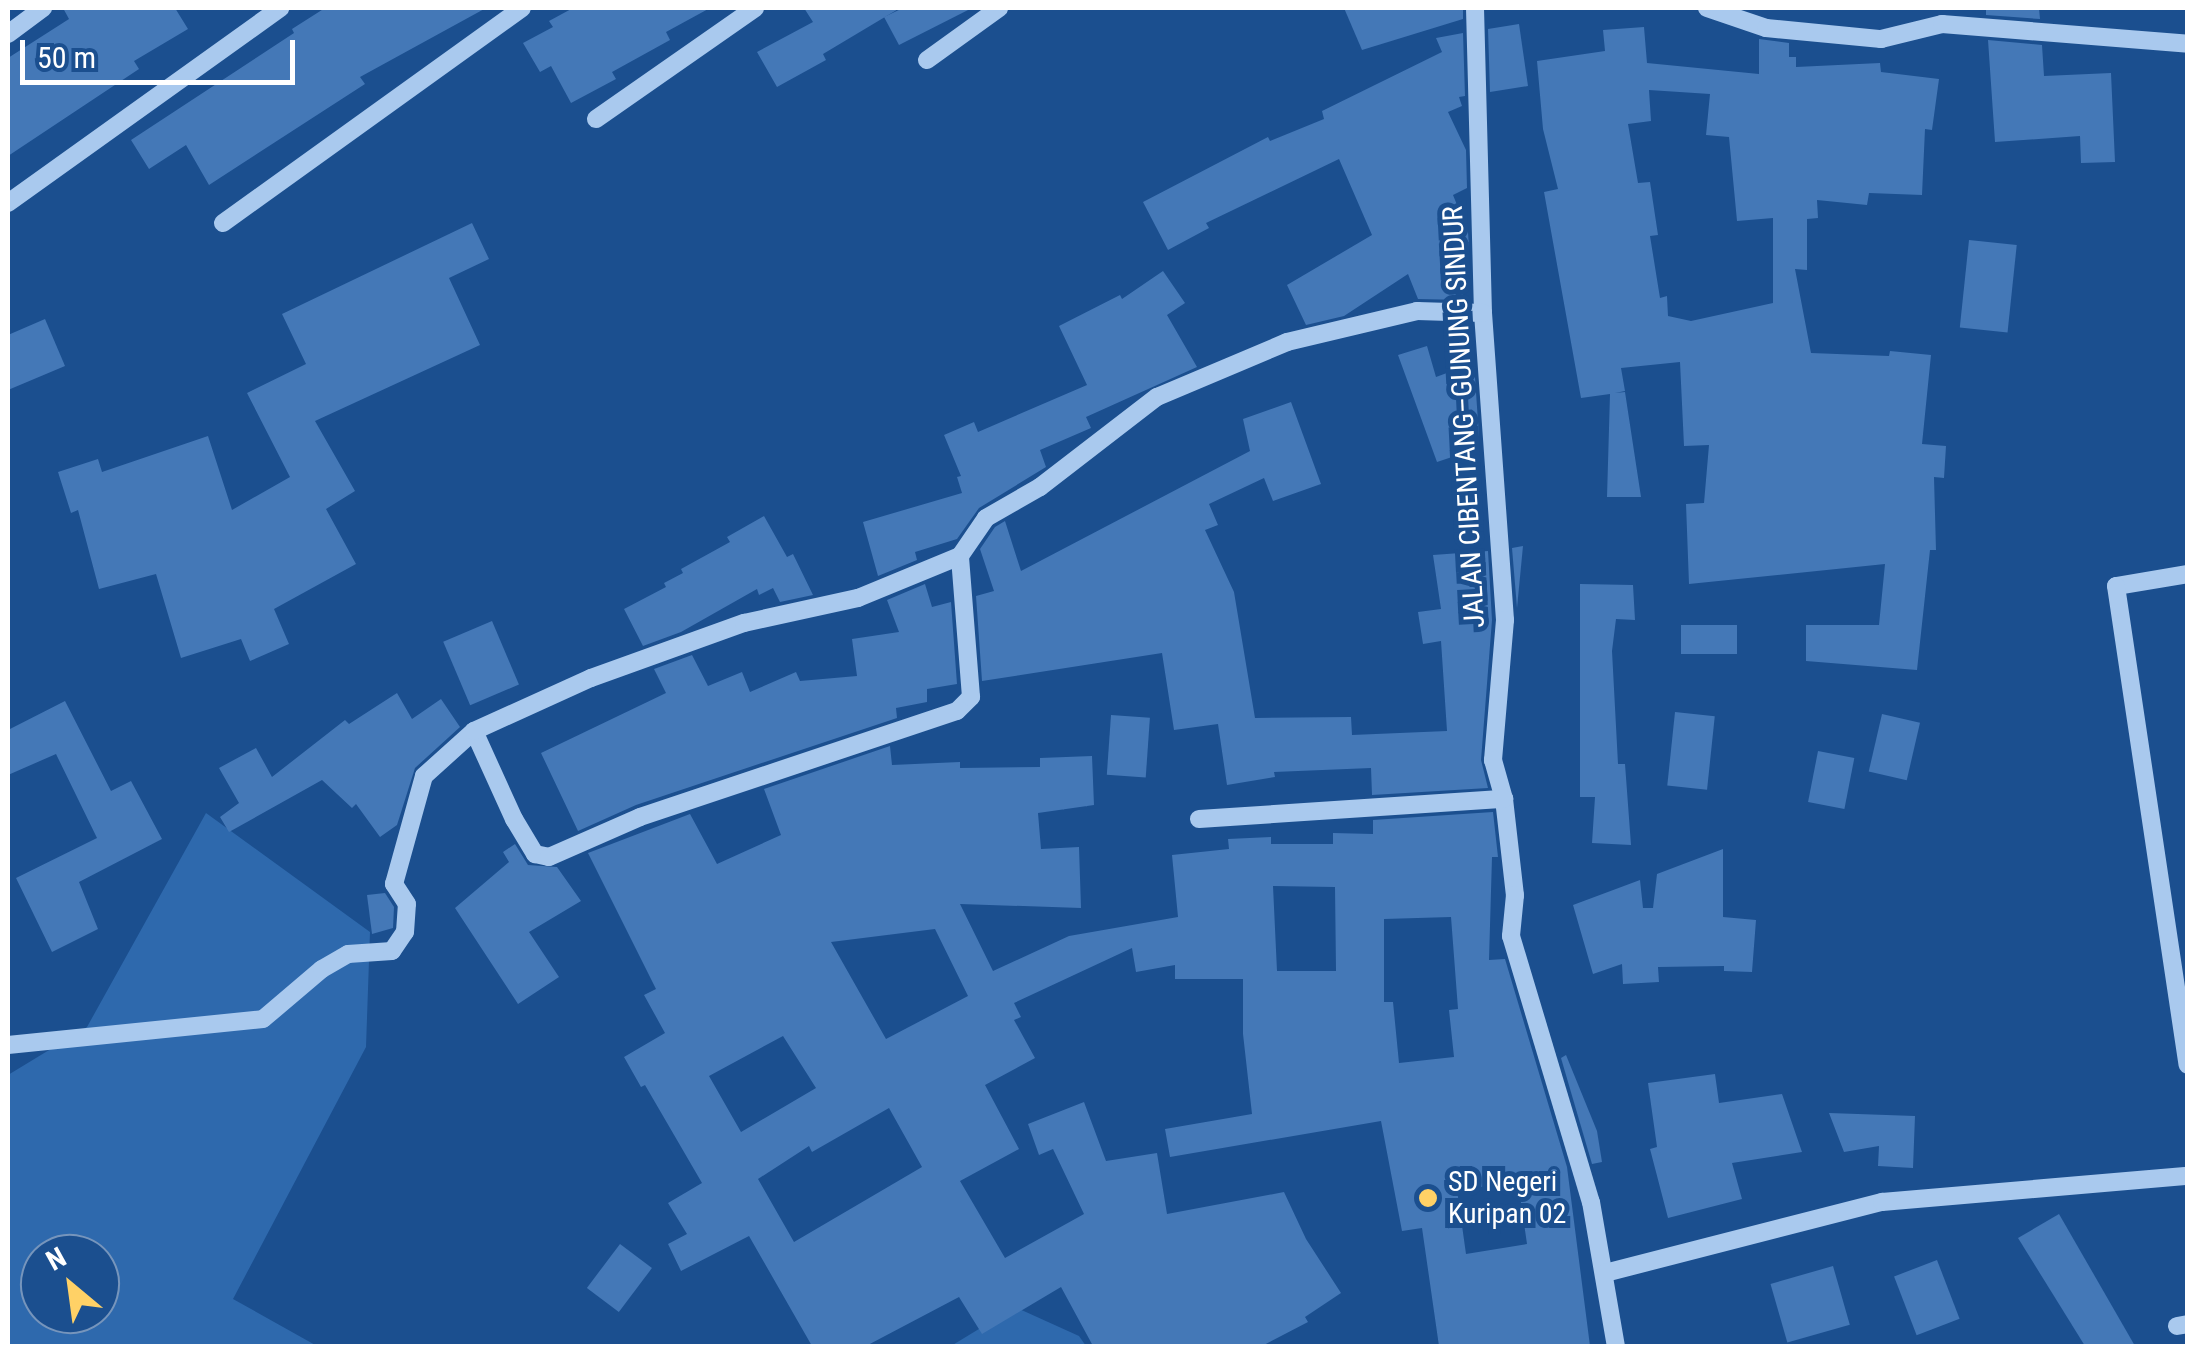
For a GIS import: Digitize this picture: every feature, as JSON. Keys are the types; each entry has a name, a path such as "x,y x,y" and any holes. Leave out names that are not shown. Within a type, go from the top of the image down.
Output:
{"street":[{"path":"8,34 43,8"},
{"path":"8,203 280,8"},
{"path":"223,223 522,8"},
{"path":"596,119 755,8"},
{"path":"927,60 999,8"},
{"name":"JALAN CIBENTANG–GUNUNG SINDUR","path":"1475,8 1484,313 1505,620 1494,760 1504,798 1515,895 1511,936 1591,1202 1616,1346"},
{"path":"1707,8 1766,28 1881,39 1942,24 2188,44"},
{"path":"8,1046 264,1019 322,969 348,954 392,950 406,932 407,904 394,884 424,776 474,731 591,678 744,624 858,598 960,556 986,518 1040,487 1157,397 1287,342 1418,312 1484,313"},
{"path":"474,731 514,819 536,854 549,857 640,818 957,711 972,698 960,556"},
{"path":"2188,574 2116,586 2188,1065"},
{"path":"1199,820 1504,798"},
{"path":"1604,1272 1882,1202 2188,1176"}],"shaded area":[{"path":"206,813 370,932 366,1047 233,1299 317,1346 8,1346 8,1075 87,1027"},
{"path":"1015,1307 1079,1336 1086,1346 951,1346"}],"building":[{"path":"63,8 175,8 188,29 134,61 139,69 8,156 8,58 69,19"},
{"path":"325,8 486,8 360,77 365,84 209,185 186,145 149,169 131,140 294,33 292,29"},
{"path":"573,8 710,8 666,32 670,40 612,72 616,79 571,103 551,66 540,72 523,43 553,27 549,21"},
{"path":"804,8 900,8 823,54 826,60 777,87 757,52 813,22"},
{"path":"903,8 972,8 899,45 884,17"},
{"path":"1344,8 1463,8 1463,19 1362,50"},
{"path":"1986,8 2039,8 2040,19 1986,15"},
{"path":"1519,24 1528,86 1490,92 1488,29"},
{"path":"1644,27 1647,63 1759,74 1759,39 1789,43 1789,57 1796,57 1796,67 1880,63 1881,72 1939,79 1932,130 1925,129 1922,195 1869,193 1867,205 1817,200 1818,218 1807,219 1807,270 1795,269 1811,353 1889,356 1890,351 1931,355 1922,444 1946,446 1944,478 1934,477 1936,550 1930,550 1917,670 1806,661 1806,625 1879,625 1885,564 1689,584 1686,504 1704,503 1709,445 1684,446 1680,362 1621,368 1625,391 1615,393 1625,392 1641,497 1607,497 1610,394 1581,398 1544,192 1558,189 1543,129 1537,61 1605,51 1603,30","holes":["1649,90 1710,94 1706,135 1729,137 1737,221 1773,218 1773,303 1691,321 1668,316 1667,296 1660,298 1650,236 1658,235 1650,182 1638,183 1628,124 1651,121"]},
{"path":"1463,33 1465,96 1459,97 1462,106 1448,112 1466,150 1467,188 1453,195 1468,232 1469,247 1448,255 1465,300 1418,299 1408,274 1344,316 1306,325 1287,285 1372,235 1339,159 1206,223 1209,228 1168,250 1143,202 1268,137 1270,141 1324,119 1322,111 1442,52 1436,38"},
{"path":"1988,40 2042,45 2044,76 2111,73 2115,162 2081,163 2080,136 1995,142"},
{"path":"472,223 489,259 449,278 480,345 315,421 355,491 326,509 356,564 274,609 289,644 250,661 241,639 181,658 156,574 99,589 78,510 71,513 58,472 98,459 102,472 208,436 232,510 290,477 247,393 306,364 282,314"},
{"path":"1969,240 2017,245 2008,333 1960,328"},
{"path":"1163,271 1185,303 1167,315 1197,367 1086,417 1091,428 1040,450 1046,467 979,508 957,539 915,552 917,560 878,576 863,522 962,493 957,477 961,476 944,435 974,422 978,432 1087,385 1059,326 1120,295 1122,299"},
{"path":"45,319 65,366 8,390 8,335"},
{"path":"1427,346 1436,377 1474,363 1479,436 1455,443 1458,455 1437,462 1398,355"},
{"path":"1291,402 1321,484 1273,501 1264,478 1209,504 1218,525 1205,530 1234,592 1255,718 1351,717 1352,735 1447,731 1441,641 1423,644 1418,612 1441,609 1433,555 1488,551 1492,620 1481,760 1488,788 1372,795 1371,768 1274,772 1275,777 1227,785 1218,724 1174,730 1162,653 982,681 976,596 994,591 980,549 995,527 1005,521 1021,571 1250,451 1243,419"},
{"path":"764,516 787,557 793,554 813,595 780,602 773,588 759,595 757,589 681,632 643,646 624,609 666,587 664,583 683,573 681,569 730,542 727,537"},
{"path":"1523,546 1517,608 1512,548"},
{"path":"925,584 932,607 951,602 957,684 927,689 927,702 896,708 897,718 636,805 578,831 541,753 666,693 654,669 692,655 708,686 742,672 750,692 796,672 800,681 857,676 852,639 899,632 887,600"},
{"path":"1580,584 1633,585 1635,620 1616,619 1612,651 1618,764 1625,764 1631,845 1592,843 1595,797 1580,797"},
{"path":"492,621 519,685 470,705 443,642"},
{"path":"1681,625 1737,625 1737,654 1681,654"},
{"path":"397,693 412,719 441,699 460,727 415,768 397,825 380,837 356,804 352,808 322,780 229,832 220,817 239,803 219,768 256,748 272,777 345,720 349,724"},
{"path":"65,701 111,791 131,781 162,839 79,882 98,929 52,952 16,878 97,838 56,754 8,775 8,730"},
{"path":"1675,712 1715,716 1707,790 1667,786"},
{"path":"1882,714 1920,723 1907,780 1869,771"},
{"path":"1111,715 1150,718 1146,778 1107,775"},
{"path":"890,746 892,765 960,762 960,768 1040,767 1040,758 1092,756 1094,805 1038,813 1041,849 1079,847 1081,908 960,904 993,971 1069,936 1178,917 1172,855 1229,849 1228,839 1271,837 1271,844 1333,844 1333,833 1373,834 1373,820 1493,812 1498,857 1492,857 1489,960 1505,959 1567,1167 1590,1346 1439,1346 1422,1228 1402,1231 1381,1121 1170,1157 1165,1129 1252,1114 1243,1034 1243,979 1175,979 1175,965 1136,972 1132,948 1014,1003 1021,1017 1014,1020 1035,1058 985,1085 1019,1149 960,1181 1005,1258 1084,1214 1053,1149 1039,1155 1028,1124 1084,1102 1106,1161 1157,1153 1167,1214 1284,1192 1306,1239 1341,1293 1305,1317 1308,1322 1262,1346 1093,1346 1061,1287 982,1334 959,1297 866,1346 812,1346 749,1236 681,1271 668,1244 687,1234 668,1203 702,1183 645,1085 641,1087 624,1057 665,1033 644,995 656,989 588,853 690,814 717,864 781,835 764,789","holes":["1273,886 1335,887 1336,971 1277,971","1451,917 1458,1009 1449,1010 1454,1057 1399,1063 1393,1002 1384,1002 1384,919","935,929 968,996 886,1039 831,942","783,1036 816,1088 741,1132 709,1076","889,1108 922,1167 794,1242 758,1179 809,1146 812,1152","1518,1182 1527,1244 1466,1254 1457,1190"]},
{"path":"1818,751 1854,758 1844,809 1808,802"},
{"path":"515,844 528,865 557,867 581,901 529,932 559,977 518,1004 455,908 509,862 503,852"},
{"path":"1723,849 1723,917 1756,920 1752,972 1724,971 1724,966 1658,967 1659,982 1623,984 1622,964 1593,974 1573,905 1640,880 1643,908 1653,908 1657,874"},
{"path":"385,893 394,907 393,928 372,934 367,895"},
{"path":"1566,1055 1597,1131 1602,1162 1592,1164 1561,1058"},
{"path":"1715,1074 1719,1103 1782,1094 1802,1152 1732,1163 1742,1199 1668,1218 1650,1149 1657,1147 1648,1083"},
{"path":"1829,1113 1915,1116 1913,1168 1878,1166 1879,1146 1844,1152"},
{"path":"2059,1214 2135,1346 2085,1346 2018,1238"},
{"path":"620,1244 652,1268 619,1312 587,1288"},
{"path":"1937,1260 1960,1319 1917,1335 1894,1276"},
{"path":"1833,1266 1850,1325 1787,1343 1771,1284"}],"place":[{"name":"SD Negeri Kuripan 02","path":"1428,1198"}]}
